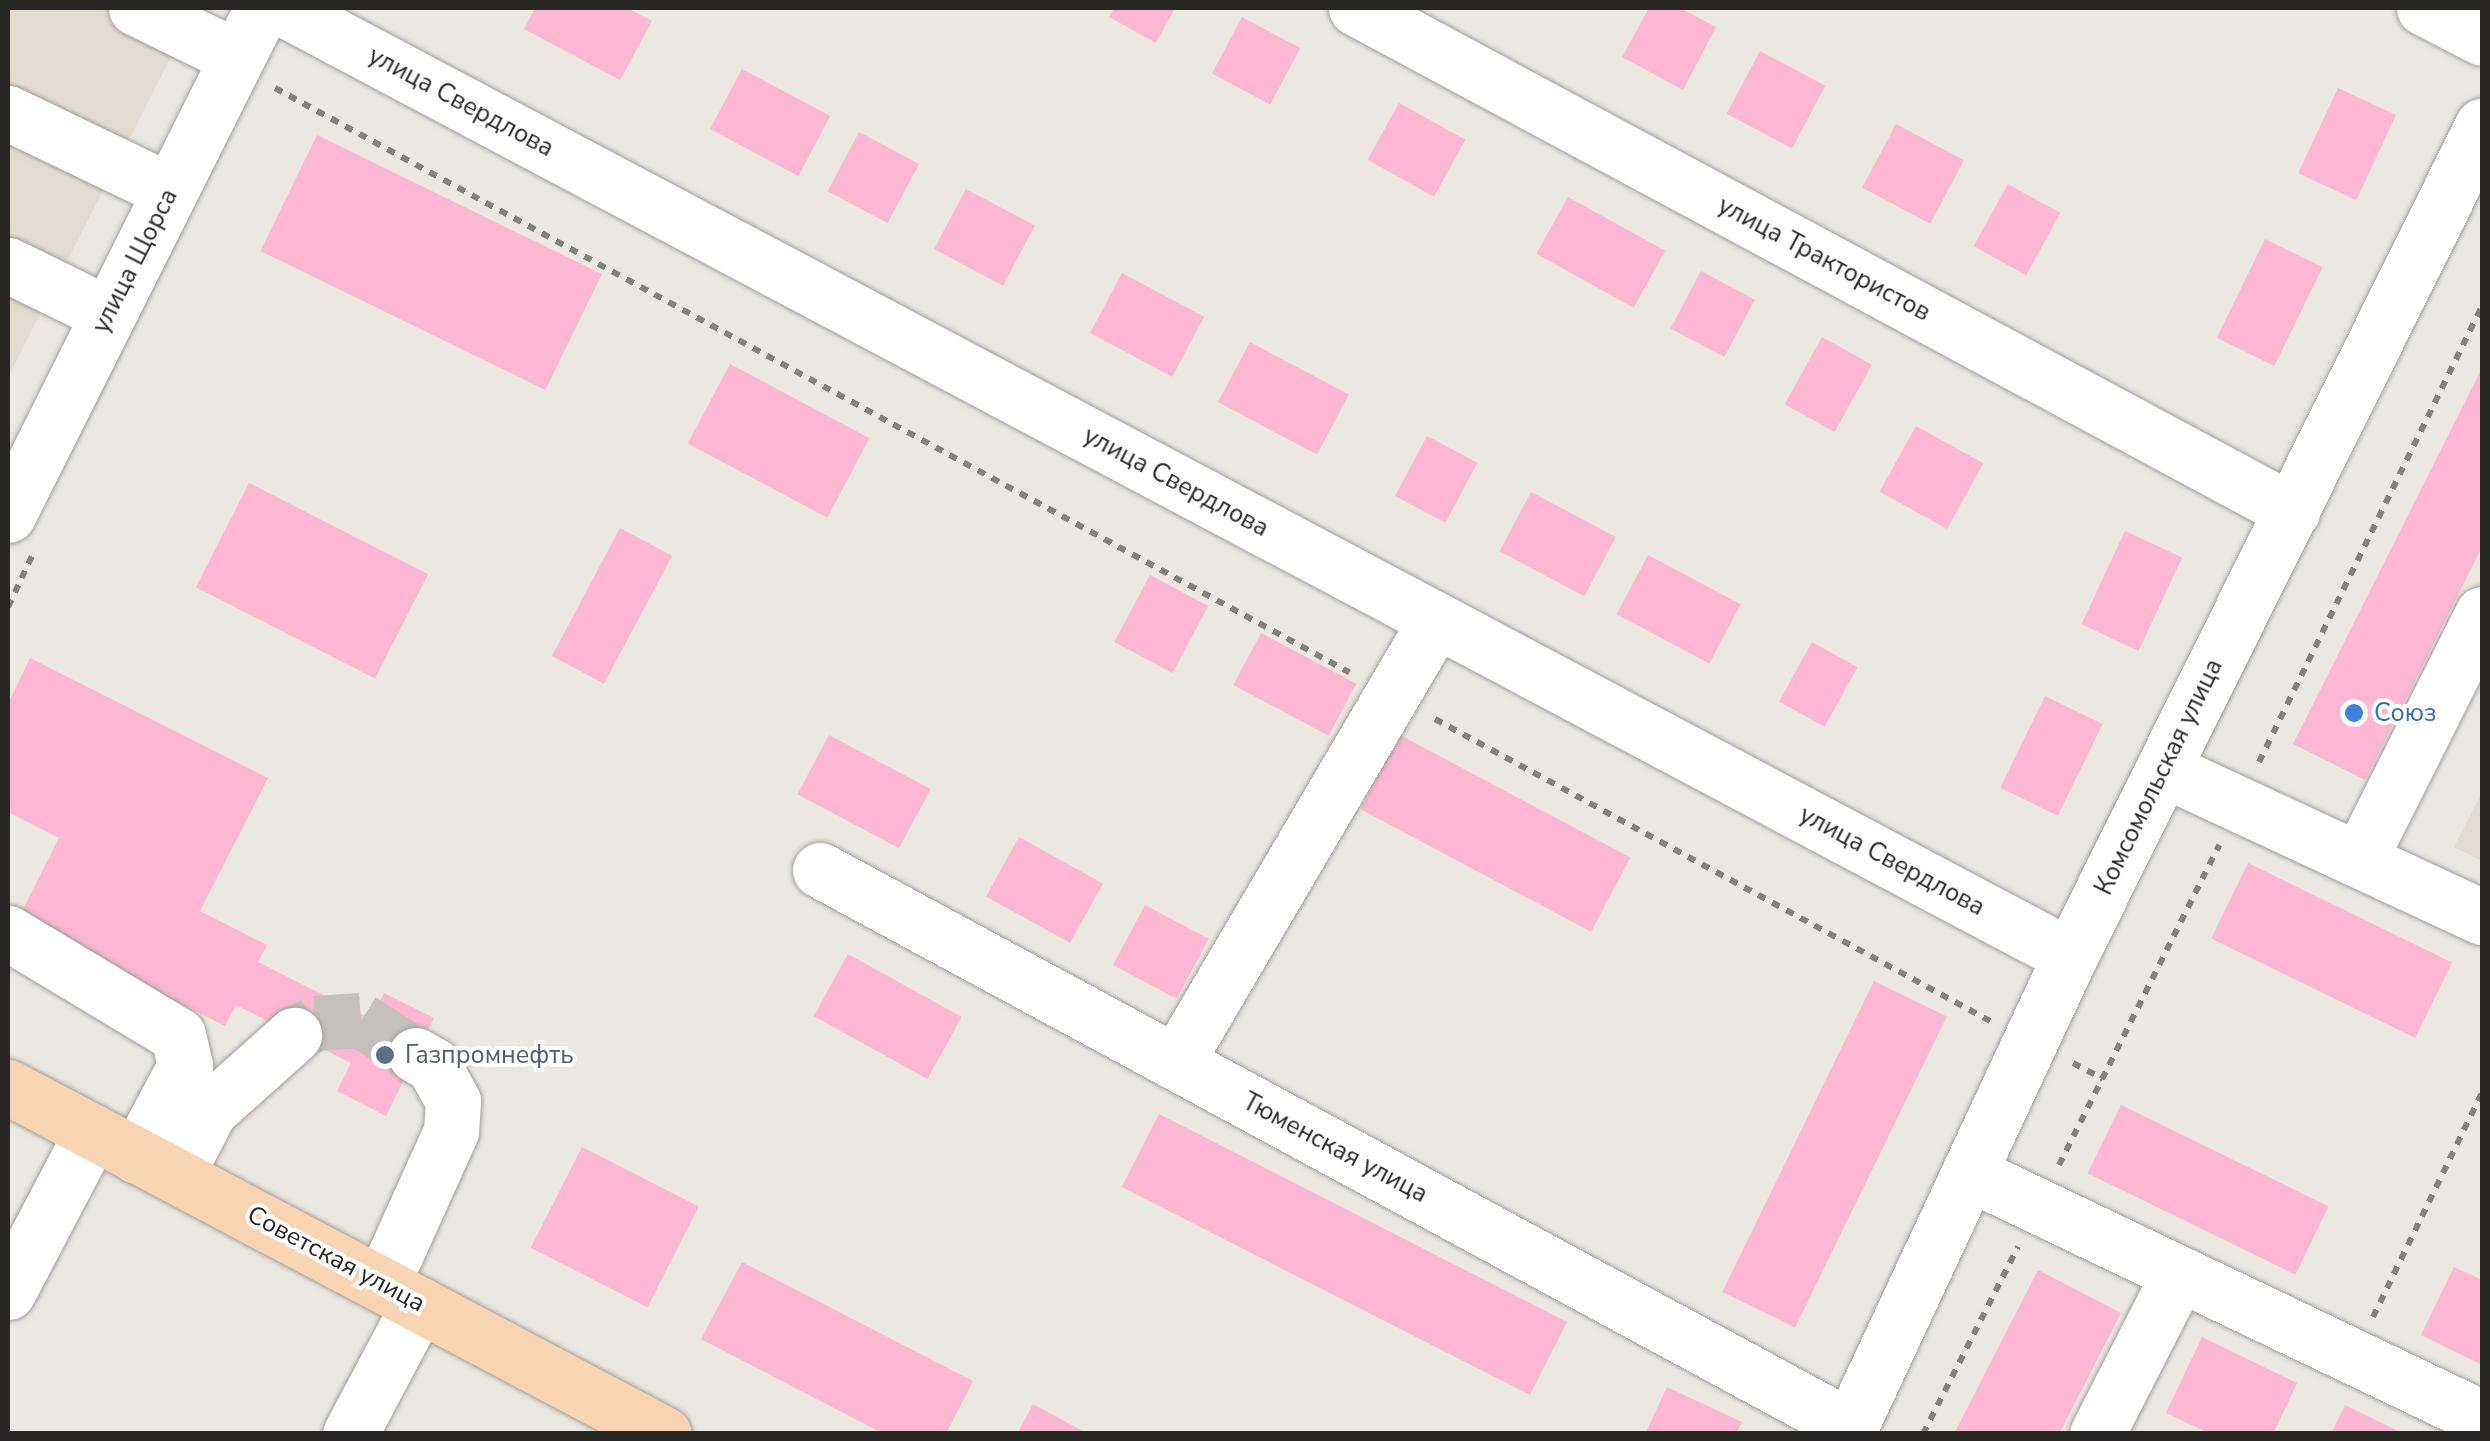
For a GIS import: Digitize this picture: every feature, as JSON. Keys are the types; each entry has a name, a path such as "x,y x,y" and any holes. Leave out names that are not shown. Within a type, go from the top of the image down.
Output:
{"main road":[{"name":"Советская улица","path":"8,1087 664,1434"}],"street":[{"path":"136,8 250,69"},
{"name":"улица Щорса","path":"8,516 27,429 108,314 170,192 250,69 262,8"},
{"name":"улица Свердлова","path":"282,8 2070,956"},
{"name":"улица Трактористов","path":"1356,8 2292,510"},
{"path":"2424,8 2482,38"},
{"path":"8,113 170,192"},
{"name":"Комсомольская улица","path":"1849,1430 2070,956 2482,126"},
{"path":"8,266 108,314"},
{"path":"2359,860 2482,614"},
{"path":"1176,1062 1436,620"},
{"path":"2163,769 2482,917"},
{"name":"Тюменская улица","path":"820,870 1849,1430"},
{"path":"8,933 178,1035 185,1066 136,1154 8,1292"},
{"path":"136,1154 210,1110 294,1035"},
{"path":"350,1434 400,1294 451,1131 453,1101 433,1065 416,1055"},
{"path":"1969,1173 2482,1418"},
{"path":"2096,1434 2179,1274"}],"path":[{"path":"250,69 1392,695 2103,1078"},
{"path":"1924,1434 2482,306"},
{"path":"2354,1356 2482,1094"}],"shaded area":[{"path":"8,8 196,8 8,377"},
{"path":"2482,792 2482,861 2454,847"}],"building":[{"path":"535,8 627,8 652,21 620,80 524,29"},
{"path":"1115,8 1175,8 1156,43 1109,17"},
{"path":"1649,8 1680,8 1716,27 1683,90 1622,57"},
{"path":"1242,17 1300,48 1270,104 1212,74"},
{"path":"1760,51 1825,86 1792,148 1727,114"},
{"path":"742,69 830,116 798,176 710,129"},
{"path":"2338,88 2396,115 2356,200 2298,173"},
{"path":"1399,103 1465,140 1434,197 1367,160"},
{"path":"1896,124 1964,160 1930,224 1862,188"},
{"path":"859,132 919,164 888,223 828,191"},
{"path":"317,135 602,274 545,390 260,251"},
{"path":"2008,184 2060,213 2026,275 1974,246"},
{"path":"966,189 1035,226 1003,286 934,249"},
{"path":"1568,197 1665,251 1634,308 1536,254"},
{"path":"2265,239 2323,267 2274,366 2217,338"},
{"path":"1701,271 1755,300 1724,357 1670,328"},
{"path":"1122,273 1204,317 1172,377 1090,333"},
{"path":"1822,337 1872,365 1835,432 1785,404"},
{"path":"1250,342 1349,395 1317,455 1218,402"},
{"path":"730,364 870,438 827,518 688,443"},
{"path":"2482,368 2482,547 2365,780 2293,744"},
{"path":"1916,426 1983,463 1947,529 1880,492"},
{"path":"1427,436 1477,463 1445,523 1395,496"},
{"path":"249,483 428,574 375,678 196,587"},
{"path":"1531,492 1616,537 1584,596 1500,551"},
{"path":"620,528 672,556 604,684 552,656"},
{"path":"2125,531 2182,558 2139,651 2081,624"},
{"path":"1648,555 1741,604 1709,663 1617,614"},
{"path":"1150,575 1208,606 1173,673 1114,642"},
{"path":"1261,633 1356,684 1329,736 1233,685"},
{"path":"1812,642 1857,667 1825,727 1779,701"},
{"path":"30,658 268,778 200,911 267,945 258,962 371,1019 384,993 434,1018 386,1116 337,1091 351,1063 236,1005 225,1026 17,921 59,838 8,812 8,704"},
{"path":"2045,696 2103,724 2058,816 2000,788"},
{"path":"829,735 931,789 899,848 798,794"},
{"path":"1400,735 1630,858 1591,932 1361,809"},
{"path":"1019,837 1103,884 1070,943 986,896"},
{"path":"2248,863 2452,963 2415,1038 2211,938"},
{"path":"1145,905 1209,939 1177,999 1113,965"},
{"path":"848,954 962,1017 927,1079 814,1016"},
{"path":"1874,981 1947,1017 1795,1327 1722,1292"},
{"path":"2121,1105 2329,1206 2295,1275 2088,1173"},
{"path":"1159,1114 1567,1322 1530,1395 1122,1187"},
{"path":"582,1147 699,1206 647,1307 531,1248"},
{"path":"742,1262 973,1381 946,1434 884,1434 701,1339"},
{"path":"2454,1267 2482,1280 2482,1365 2421,1335"},
{"path":"2038,1270 2121,1313 2059,1434 1954,1434"},
{"path":"2202,1337 2297,1383 2273,1434 2211,1434 2166,1413"},
{"path":"1667,1387 1742,1422 1736,1434 1645,1434"},
{"path":"1033,1404 1088,1434 1017,1434"},
{"path":"2345,1405 2404,1434 2331,1434"}],"tunnel":[{"path":"294,1035 315,1023 361,1020 416,1055"}],"place":[{"name":"Союз","path":"2354,713"},
{"name":"Газпромнефть","path":"385,1055"}]}
